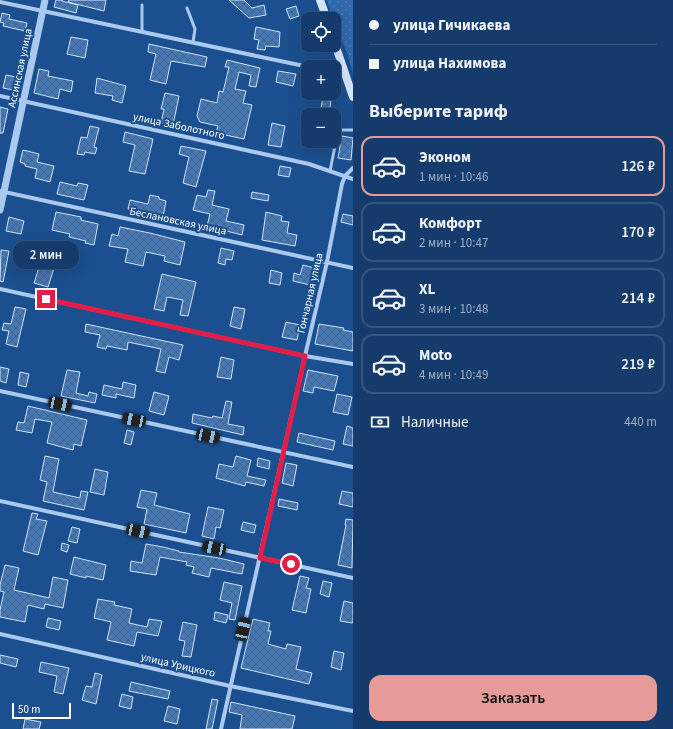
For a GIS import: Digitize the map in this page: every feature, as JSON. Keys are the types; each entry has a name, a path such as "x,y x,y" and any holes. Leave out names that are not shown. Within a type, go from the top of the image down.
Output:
{"main road":[{"path":"320,0 324,12"},
{"path":"338,52 353,97"}],"street":[{"name":"Ассинская улица","path":"0,210 2,191 24,101 45,0"},
{"path":"0,2 301,65"},
{"path":"341,74 345,75"},
{"name":"улица Заболотного","path":"0,96 309,164 353,179"},
{"name":"Гончарная улица","path":"221,729 327,262 342,184 345,176 353,168"},
{"name":"Беслановская улица","path":"2,191 353,268"},
{"path":"0,289 305,356 353,364"},
{"path":"0,391 353,467"},
{"path":"0,501 353,578"},
{"name":"улица Урицкого","path":"0,634 230,686 353,711"}],"lane":[{"path":"142,5 142,32"},
{"path":"187,8 195,29 193,42"},
{"path":"330,171 337,136 341,130 353,130"}],"shaded area":[{"path":"327,0 353,0 353,74 348,55 341,39 341,12 331,12"}],"building":[{"path":"56,0 62,0 78,5 76,13 54,7"},
{"path":"69,0 106,0 104,11 68,2"},
{"path":"229,0 244,0 252,8 264,5 266,15 249,18"},
{"path":"296,6 299,16 290,19 286,9"},
{"path":"2,13 10,15 9,19 27,23 25,31 3,26 4,23 0,22"},
{"path":"256,27 280,32 279,47 266,46 265,50 257,49 259,40 254,39"},
{"path":"71,37 88,40 85,58 67,54"},
{"path":"149,44 207,57 205,67 171,61 166,84 150,80 156,54 148,52"},
{"path":"227,60 260,68 256,87 249,86 251,75 239,72 235,89 246,91 243,103 252,105 244,139 216,133 218,126 200,122 197,116 201,99 217,103 219,91 223,92 229,67 225,67"},
{"path":"39,69 49,71 48,76 73,81 71,92 60,89 58,99 34,93"},
{"path":"278,71 296,74 293,86 276,82"},
{"path":"6,75 16,77 13,90 3,88"},
{"path":"97,78 126,86 122,103 112,100 113,96 95,93"},
{"path":"165,93 179,96 173,125 161,123 164,109 161,109"},
{"path":"322,100 331,100 330,108 321,108"},
{"path":"0,107 8,109 3,133 0,133"},
{"path":"272,123 285,126 281,147 268,145"},
{"path":"90,126 99,128 94,147 97,148 95,154 85,152 84,155 77,154 81,137 87,138"},
{"path":"125,132 153,139 145,174 129,171 135,145 123,142"},
{"path":"342,136 353,138 351,160 338,158"},
{"path":"181,146 206,151 196,187 183,183 189,157 179,154"},
{"path":"23,150 39,154 37,162 54,166 50,182 35,178 37,169 25,166 25,164 20,162"},
{"path":"280,166 291,168 289,177 278,175"},
{"path":"60,182 77,186 78,183 88,185 84,200 57,194"},
{"path":"208,190 215,191 212,205 229,209 226,221 244,225 242,235 207,226 210,214 193,210 197,195 206,197"},
{"path":"252,192 269,195 268,201 251,198"},
{"path":"150,195 159,197 159,199 166,201 163,217 128,209 130,200 148,204"},
{"path":"56,212 81,217 81,220 98,224 94,245 85,243 86,241 69,237 70,234 52,230"},
{"path":"266,212 282,216 281,221 289,222 287,233 297,235 295,246 262,240"},
{"path":"343,214 353,216 353,225 341,222"},
{"path":"9,217 24,221 21,234 6,231"},
{"path":"120,227 185,242 180,265 164,261 165,256 146,252 143,266 125,262 128,249 109,246 112,234 118,236"},
{"path":"221,248 234,251 232,260 226,259 225,265 218,263"},
{"path":"1,250 9,251 3,282 0,281"},
{"path":"40,264 54,268 48,287 34,283"},
{"path":"303,265 314,268 310,285 293,281 294,273 300,275"},
{"path":"271,270 282,273 280,285 269,283"},
{"path":"162,274 196,282 188,316 180,315 183,300 167,297 164,311 154,309"},
{"path":"15,307 26,309 17,347 6,344 9,331 2,330 4,323 11,324"},
{"path":"234,307 245,309 241,329 230,326"},
{"path":"286,322 300,325 297,340 282,337"},
{"path":"86,324 183,345 179,360 169,357 165,373 156,371 161,349 128,342 127,350 107,346 106,349 97,347 100,335 85,332"},
{"path":"319,324 344,328 343,330 353,332 353,351 315,344"},
{"path":"221,357 234,360 231,379 217,377"},
{"path":"0,367 9,369 6,383 0,381"},
{"path":"67,370 80,372 76,393 88,396 89,392 97,394 95,403 61,396"},
{"path":"308,370 338,376 334,391 314,387 313,393 303,391"},
{"path":"20,372 29,374 26,387 18,385"},
{"path":"123,382 136,385 134,398 116,394 116,398 102,395 104,385 122,389"},
{"path":"154,392 169,396 164,415 149,411"},
{"path":"337,394 352,397 348,415 333,412"},
{"path":"226,401 232,402 228,424 244,427 243,435 192,423 193,414 212,418 213,416 222,418"},
{"path":"28,406 87,420 81,446 74,444 73,450 47,443 52,422 35,419 32,433 16,430 18,422 24,423"},
{"path":"347,426 353,428 353,446 343,444"},
{"path":"127,430 134,432 131,445 124,443"},
{"path":"299,433 335,441 333,450 297,442"},
{"path":"45,456 59,459 53,492 80,498 81,491 88,492 84,510 43,501 47,482 40,480"},
{"path":"236,456 251,460 247,476 266,480 264,486 246,482 245,486 216,478 219,464 233,467"},
{"path":"258,458 270,461 269,469 257,466"},
{"path":"286,463 297,465 293,486 282,483"},
{"path":"95,469 108,472 104,495 90,492"},
{"path":"141,490 157,493 154,505 190,514 186,533 144,524 147,509 137,507"},
{"path":"342,491 353,493 353,507 339,504"},
{"path":"279,499 298,503 297,510 278,506"},
{"path":"208,507 224,510 220,528 216,527 214,539 202,536"},
{"path":"32,513 38,514 36,519 47,521 38,555 23,551"},
{"path":"346,519 353,520 352,568 338,565"},
{"path":"243,522 256,525 254,533 241,530"},
{"path":"72,527 80,529 77,543 68,541"},
{"path":"62,543 69,545 67,552 61,550"},
{"path":"146,544 179,552 219,558 244,564 242,574 211,568 209,577 192,573 194,567 186,565 187,562 160,557 156,575 130,571 131,561 142,563"},
{"path":"74,557 106,565 103,580 70,574"},
{"path":"5,565 19,568 14,590 49,598 53,577 68,580 63,608 45,604 44,609 28,605 25,622 0,617 4,592 0,591 0,585"},
{"path":"300,576 309,578 306,588 311,589 306,613 292,610"},
{"path":"323,581 332,583 329,597 320,594"},
{"path":"224,582 242,586 235,620 229,619 232,603 220,600"},
{"path":"98,599 115,602 114,605 132,609 129,623 147,627 149,619 162,621 158,636 137,632 134,646 107,640 111,622 94,618"},
{"path":"344,601 353,603 353,623 340,621"},
{"path":"215,612 228,615 226,623 214,620"},
{"path":"48,618 61,621 59,630 46,627"},
{"path":"253,619 270,623 268,631 271,631 268,644 286,649 287,644 301,647 296,669 312,673 309,684 241,668"},
{"path":"183,622 197,625 191,657 182,656 185,641 179,640"},
{"path":"334,651 344,653 341,670 331,667"},
{"path":"0,655 18,659 16,667 0,663"},
{"path":"41,662 69,668 63,694 54,692 57,676 39,672"},
{"path":"95,673 102,675 96,704 82,700 86,686 92,687"},
{"path":"131,682 170,691 168,699 129,691"},
{"path":"122,694 133,697 131,709 119,706"},
{"path":"212,699 218,700 212,729 206,729"},
{"path":"231,702 295,716 292,729 240,729 242,715 229,712"},
{"path":"168,706 180,709 177,724 164,721"},
{"path":"25,719 41,722 39,729 23,729"}],"route":[{"path":"46,299 305,356 260,558 291,564"}]}
